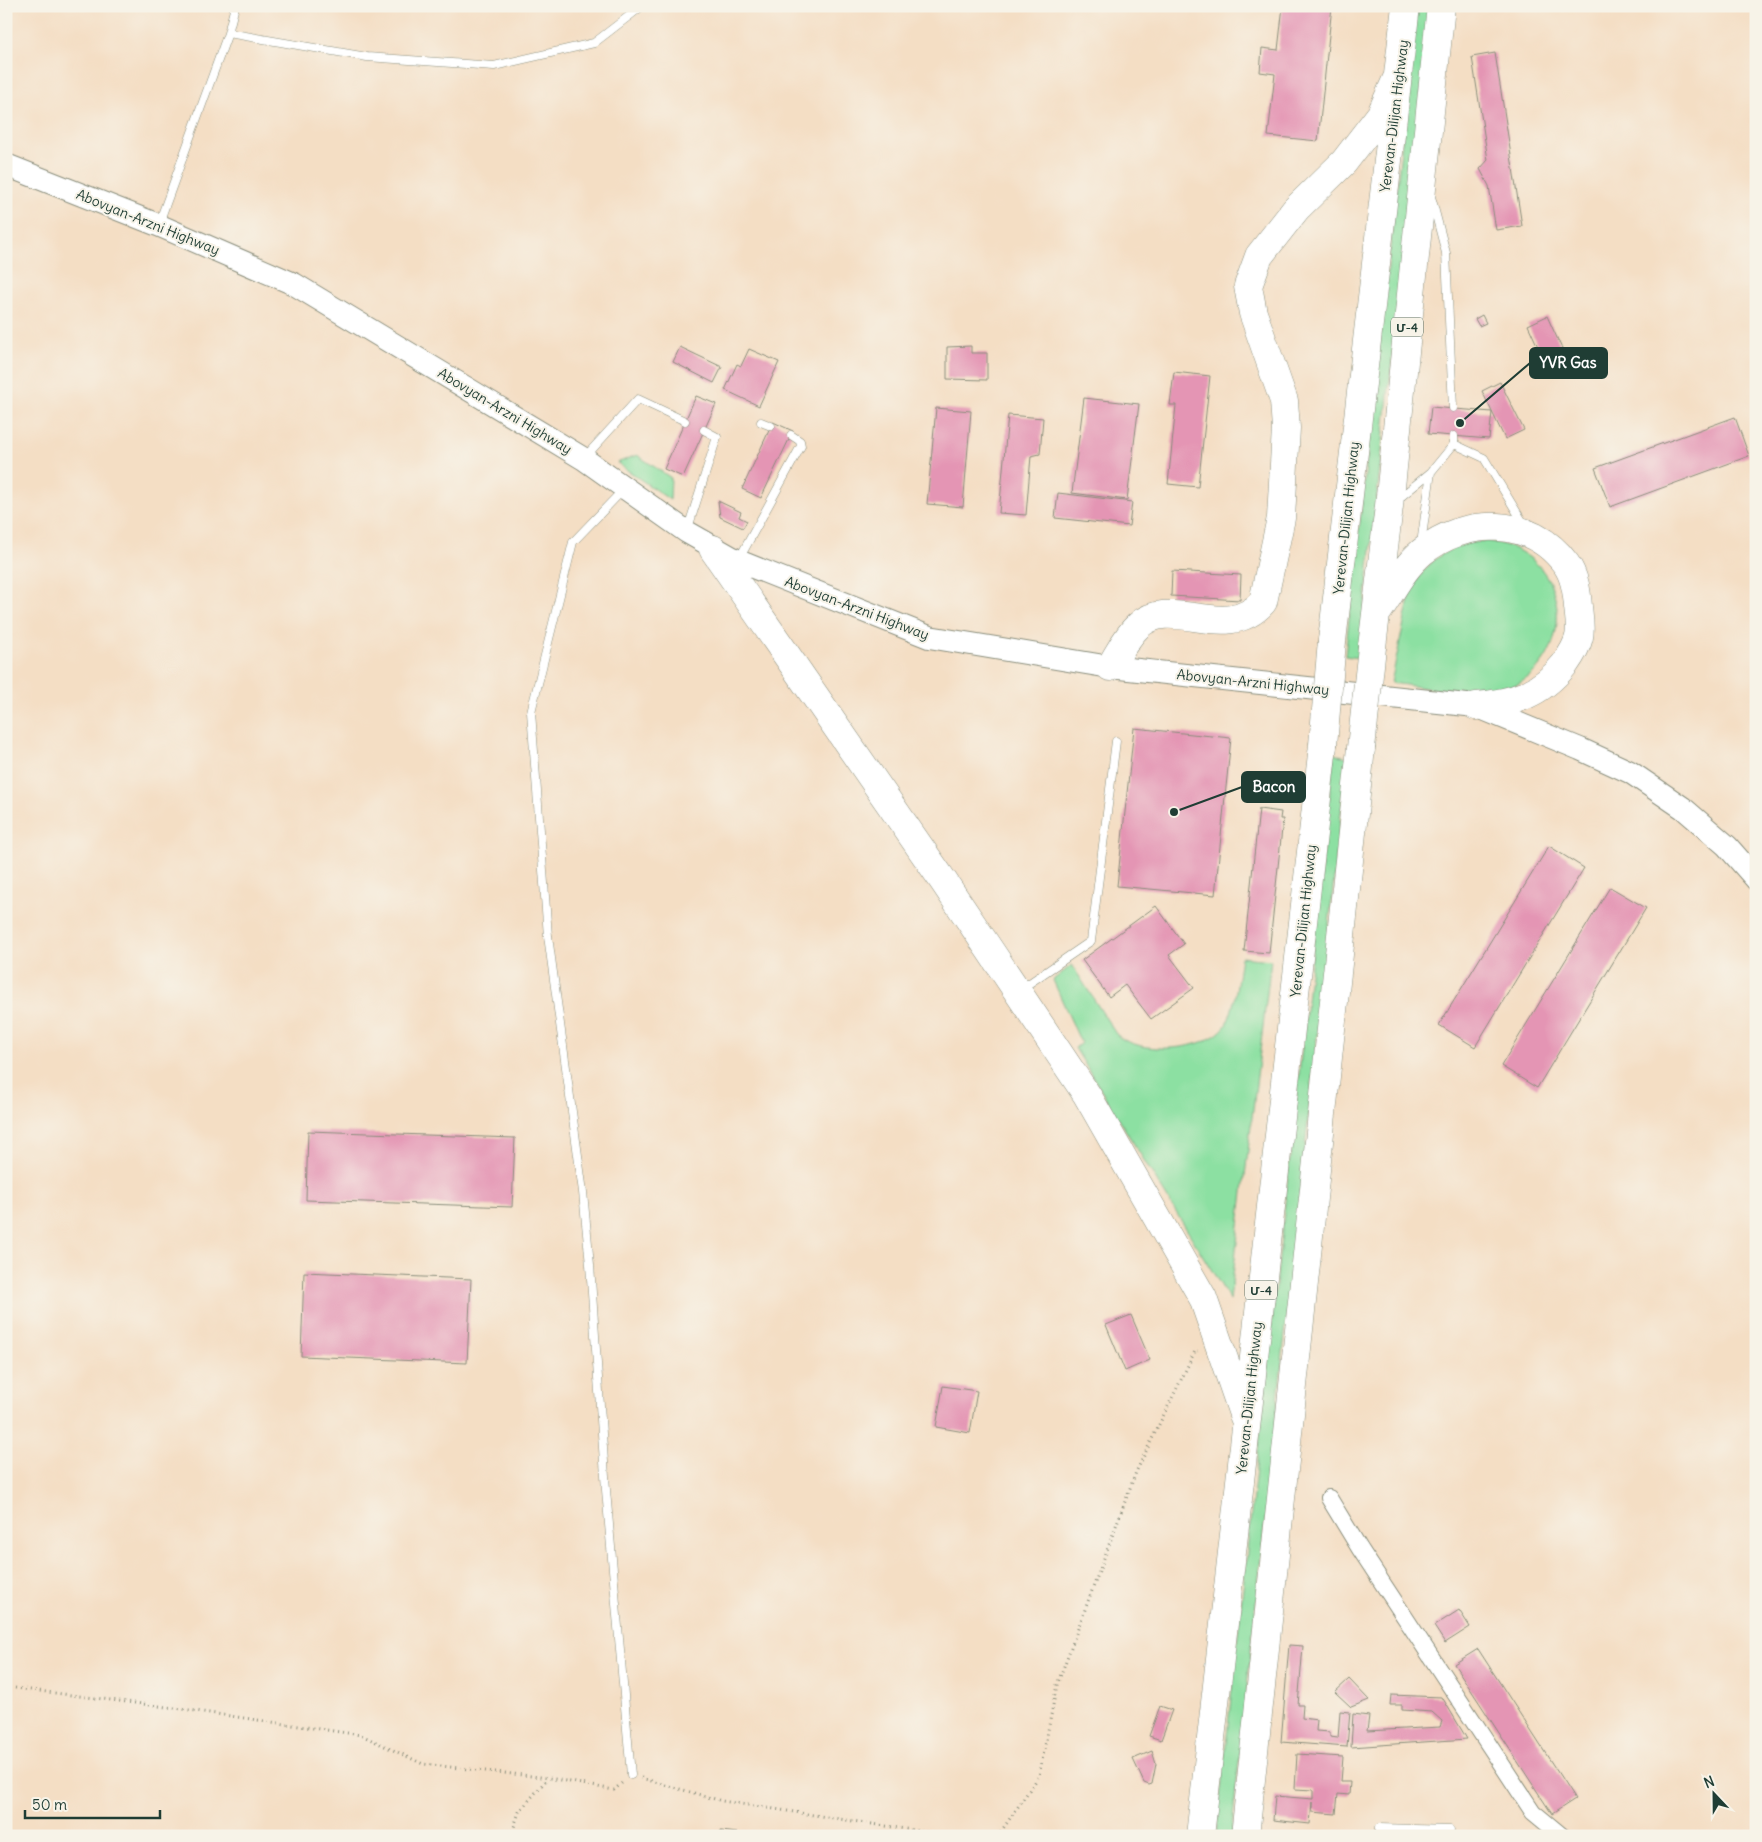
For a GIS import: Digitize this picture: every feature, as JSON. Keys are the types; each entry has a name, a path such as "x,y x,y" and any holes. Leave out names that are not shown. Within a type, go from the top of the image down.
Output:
{"highway":[{"name":"Yerevan-Dilijan Highway","path":"1200,1836 1332,641 1406,6"},
{"name":"Մ-4","path":"1246,1836 1441,6"},
{"path":"1110,667 1126,641 1139,625 1158,615 1234,619 1242,618 1255,611 1263,602 1280,518 1286,428 1284,401 1253,313 1248,286 1259,256 1296,209 1344,162 1381,114 1398,76"},
{"path":"1377,613 1420,554 1434,543 1466,528 1493,526 1508,528 1530,535 1552,549 1567,565 1577,588 1579,637 1570,656 1545,685 1519,699 1499,704 1476,706"},
{"path":"713,549 944,882 1087,1095 1198,1289 1246,1424"}],"main road":[{"name":"Abovyan-Arzni Highway","path":"6,165 158,225 294,284 584,459 687,532 713,549 738,561 929,637 1110,667 1476,706 1630,772 1690,814 1727,846 1756,880"}],"street":[{"path":"1329,1498 1360,1549 1533,1812 1562,1836"}],"lane":[{"path":"158,225 228,34 234,6"},
{"path":"228,34 367,57 494,66 594,43 642,6"},
{"path":"1423,168 1446,253 1453,408"},
{"path":"584,459 638,399 685,421"},
{"path":"761,422 771,426"},
{"path":"687,532 717,437 704,430"},
{"path":"738,561 801,446 800,441 791,435"},
{"path":"1389,506 1431,472 1454,440 1484,458 1530,535"},
{"path":"1420,554 1431,472"},
{"path":"624,489 573,542 531,712 548,936 583,1192 590,1265 606,1490 631,1775"},
{"path":"1017,991 1091,941 1116,741"},
{"path":"1379,1836 1379,1828 1450,1830"}],"path":[{"path":"998,1836 1039,1776 1057,1685 1136,1472 1195,1351 1221,1353"},
{"path":"15,1688 182,1709 361,1735 423,1764 549,1778 614,1790 631,1775 722,1801 951,1836"},
{"path":"511,1836 520,1812 549,1778"}],"green space":[{"path":"1417,6 1431,6 1359,658 1345,656"},
{"path":"637,455 671,478 670,500 617,463"},
{"path":"1484,541 1508,546 1525,554 1544,573 1553,591 1557,610 1556,629 1551,648 1541,665 1526,679 1508,688 1495,691 1450,691 1391,683 1410,595 1415,583 1430,564 1439,557 1460,546"},
{"path":"1334,754 1347,757 1231,1836 1216,1836"},
{"path":"1241,957 1271,960 1230,1300 1075,1048 1081,1043 1053,980 1072,965 1116,1034 1126,1041 1140,1046 1156,1048 1190,1046 1205,1041 1217,1034 1226,1025 1234,1001"}],"building":[{"path":"1283,6 1332,6 1318,141 1268,136 1275,74 1260,72 1262,48 1278,50"},
{"path":"1495,53 1522,226 1496,230 1489,186 1480,169 1488,160 1472,57"},
{"path":"1482,315 1486,323 1479,326 1475,319"},
{"path":"1547,316 1563,351 1544,360 1528,325"},
{"path":"971,346 971,353 987,353 987,380 947,379 947,347"},
{"path":"680,347 722,367 714,383 673,362"},
{"path":"749,349 779,362 759,406 725,390 737,364 741,366"},
{"path":"1174,372 1210,376 1198,487 1168,484 1176,405 1170,405"},
{"path":"1500,382 1524,430 1505,439 1482,391"},
{"path":"696,396 716,404 683,477 664,469"},
{"path":"1084,398 1139,404 1127,500 1072,493"},
{"path":"1431,407 1492,412 1489,439 1428,434"},
{"path":"936,408 971,411 963,507 927,504"},
{"path":"1008,415 1043,418 1040,454 1031,456 1026,515 999,513"},
{"path":"1735,417 1749,456 1610,507 1595,468"},
{"path":"773,422 793,431 761,498 742,489"},
{"path":"1058,493 1132,502 1129,526 1055,518"},
{"path":"718,501 741,512 739,517 747,521 743,528 720,517"},
{"path":"1172,571 1241,575 1240,600 1171,596"},
{"path":"1134,728 1231,738 1215,895 1117,886"},
{"path":"1259,809 1281,812 1280,819 1283,819 1269,953 1244,951"},
{"path":"1549,846 1584,868 1475,1047 1439,1025"},
{"path":"1610,887 1646,908 1537,1088 1501,1066"},
{"path":"1156,906 1184,944 1169,955 1194,988 1151,1019 1125,985 1109,997 1082,960"},
{"path":"308,1131 515,1138 512,1207 306,1200"},
{"path":"304,1272 471,1279 467,1363 301,1356"},
{"path":"1131,1315 1150,1360 1125,1371 1106,1325"},
{"path":"943,1386 977,1391 970,1433 936,1427"},
{"path":"1459,1610 1470,1627 1445,1643 1434,1626"},
{"path":"1289,1645 1303,1646 1298,1705 1303,1705 1302,1718 1317,1720 1316,1731 1330,1732 1330,1737 1338,1738 1340,1711 1350,1712 1347,1747 1281,1742"},
{"path":"1478,1649 1575,1799 1552,1814 1454,1664"},
{"path":"1349,1679 1369,1700 1351,1707 1335,1692"},
{"path":"1391,1695 1442,1697 1467,1739 1351,1747 1353,1714 1369,1716 1367,1731 1440,1727 1442,1721 1432,1712 1402,1710 1402,1705 1390,1705"},
{"path":"1160,1706 1172,1710 1161,1740 1149,1736"},
{"path":"1152,1751 1156,1764 1152,1784 1149,1785 1144,1783 1133,1759"},
{"path":"1297,1754 1343,1757 1341,1782 1350,1782 1349,1795 1338,1794 1336,1814 1312,1812 1312,1802 1310,1824 1273,1820 1275,1796 1313,1799 1313,1790 1295,1789"},
{"path":"721,1831 737,1833 736,1836 721,1836"}],"place":[{"name":"YVR Gas","path":"1460,423"},
{"name":"Bacon","path":"1174,812"}]}
